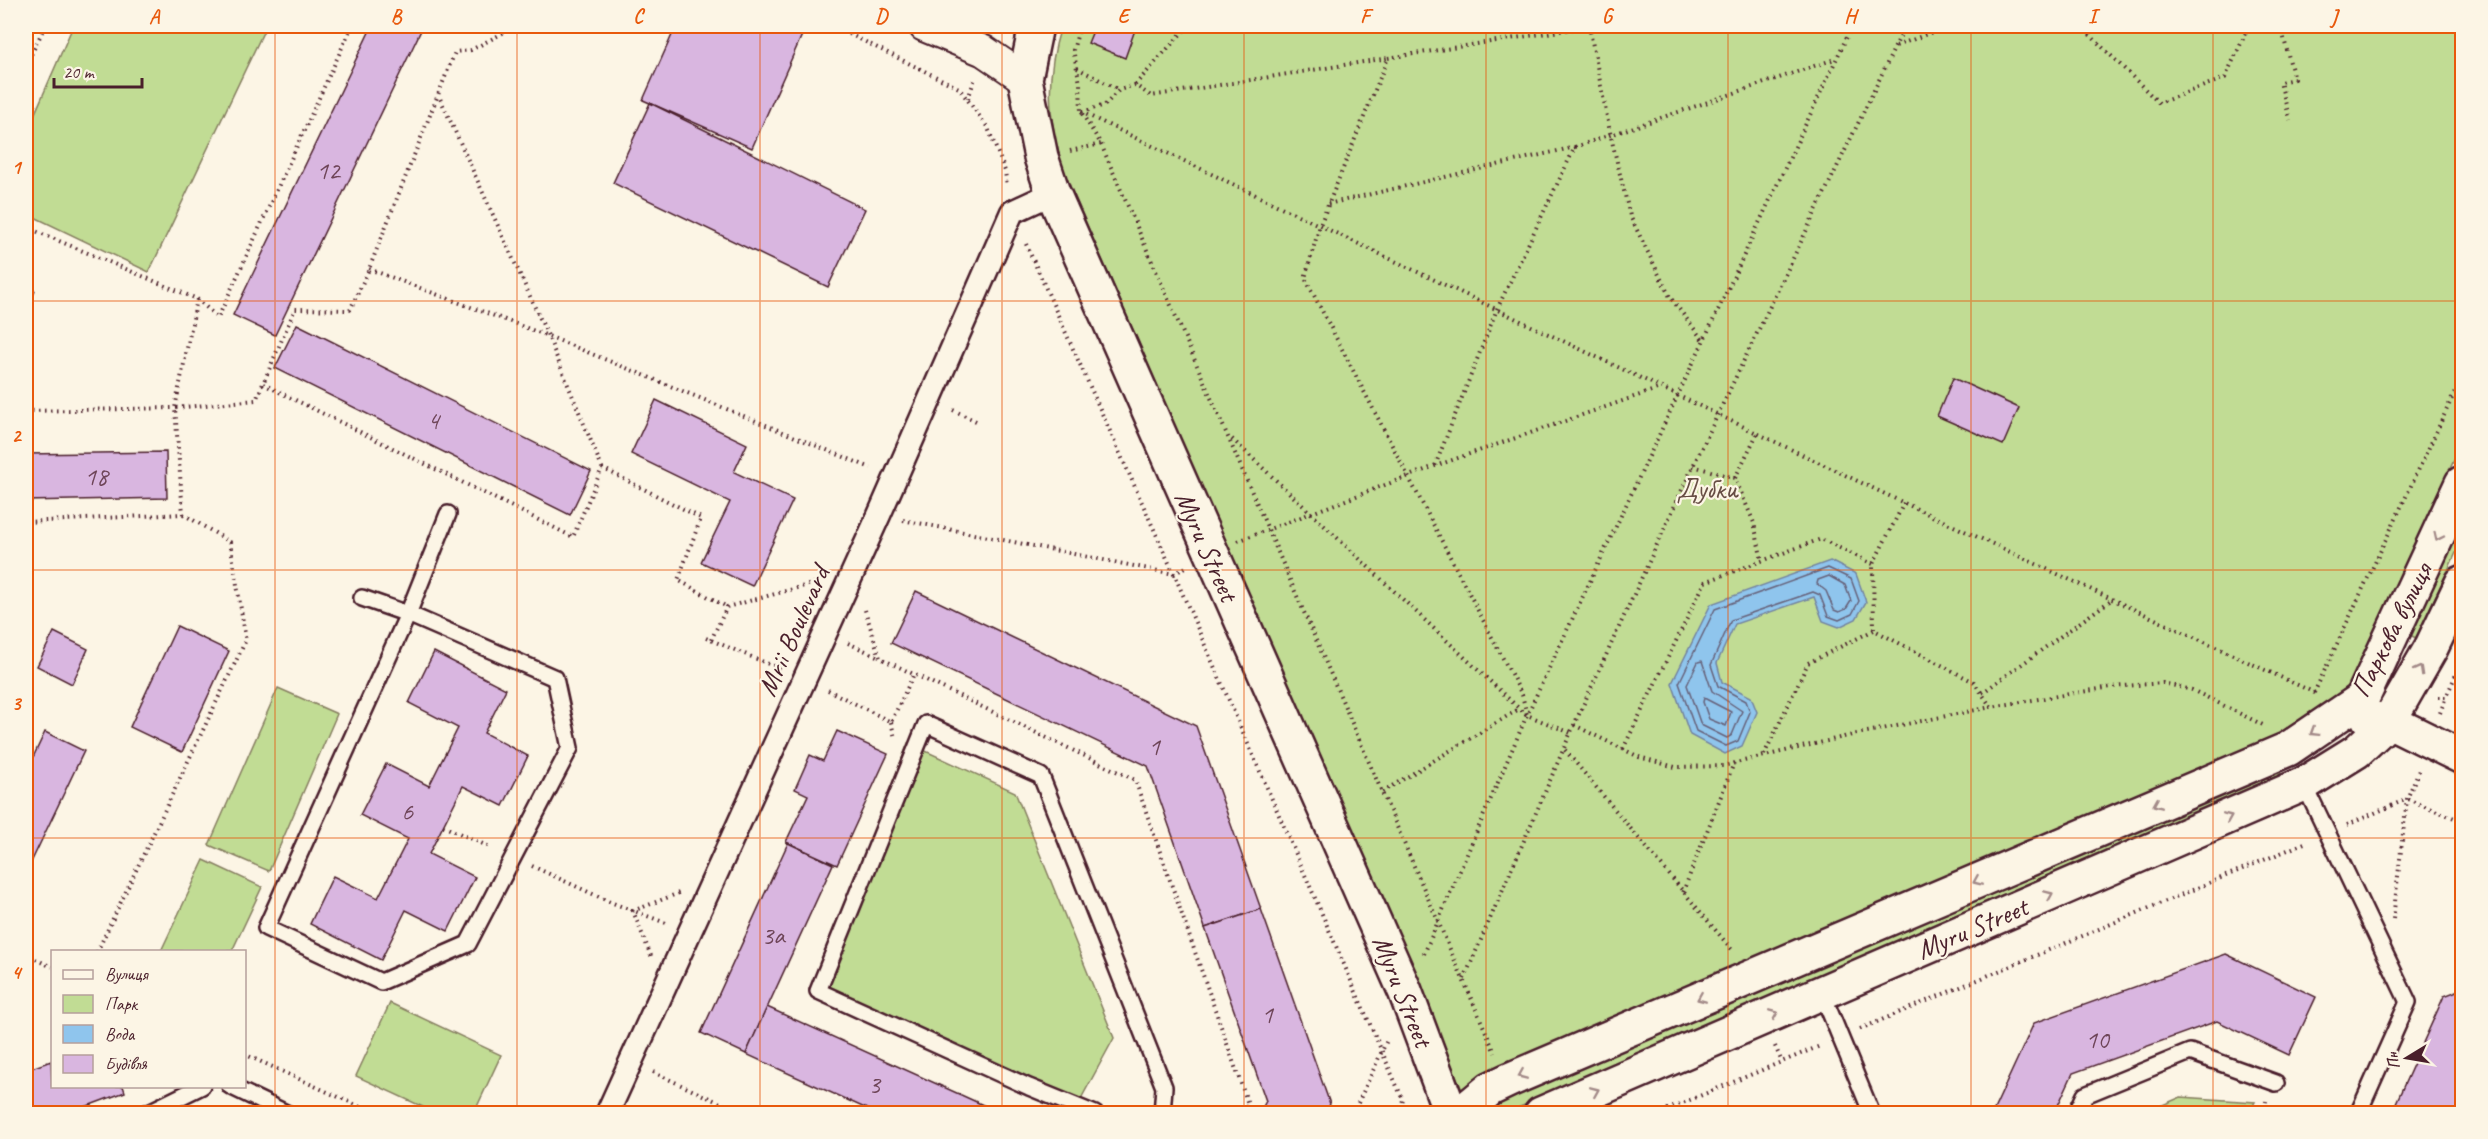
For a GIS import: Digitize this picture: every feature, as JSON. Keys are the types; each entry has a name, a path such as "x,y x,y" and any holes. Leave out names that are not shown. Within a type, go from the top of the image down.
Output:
{"street":[{"path":"924,26 984,51 1025,79 1036,26"},
{"name":"Myru Street","path":"1025,79 1041,157 1053,192 1210,553 1405,990 1451,1113"},
{"path":"1012,212 1053,192"},
{"name":"Mrii Boulevard","path":"607,1113 879,515 1012,212"},
{"name":"Паркова вулиця","path":"2279,738 2332,705 2362,699 2463,483"},
{"name":"Паркова вулиця","path":"2389,721 2431,648 2463,583"},
{"path":"2332,705 2389,721 2463,757"},
{"name":"Myru Street","path":"1541,1113 2304,784 2357,751 2389,721"},
{"name":"Myru Street","path":"1460,1113 1490,1089 1747,979 2279,738"}],"lane":[{"path":"362,598 408,614 555,678 570,748 468,944 381,982 266,928 408,614 448,514"},
{"path":"1095,1113 1029,1087 818,992 926,724 1041,776 1164,1087 1162,1113"},
{"path":"2304,784 2408,1002 2358,1113"},
{"path":"1822,993 1872,1113"},
{"path":"2076,1113 2085,1095 2190,1052 2276,1083"},
{"path":"145,1113 198,1088"},
{"path":"234,1088 288,1113"}],"path":[{"path":"26,65 45,26"},
{"path":"26,227 197,299 218,318 352,26"},
{"path":"26,411 175,408 256,400 295,309 350,310 439,96 454,52 471,50 516,26"},
{"path":"833,26 959,88 988,128 1005,171 1012,212 1174,574 1403,1100 1399,1113"},
{"path":"1080,26 1073,50 1081,112 1101,144 1491,1043"},
{"path":"1081,112 1105,105 1119,90 1135,85 1188,26"},
{"path":"1135,85 1151,96 1590,26 1611,137 1630,216 1670,297 1702,339"},
{"path":"1353,1113 1382,1052 1405,990 1440,922 1527,715 1702,339 1852,26"},
{"path":"1464,980 1574,725 1694,465 1905,26"},
{"path":"1896,46 1948,26"},
{"path":"2081,26 2159,103 2225,78 2249,26"},
{"path":"2281,26 2294,79 2280,82 2290,120"},
{"path":"1388,58 1320,225 1305,278 1522,695 1527,715"},
{"path":"1328,204 1611,137 1756,84 1836,59"},
{"path":"1077,68 1119,90"},
{"path":"439,96 548,336 602,468 701,518 678,580 727,607"},
{"path":"1081,112 1904,503 2314,693 2332,705"},
{"path":"1434,466 1497,309 1575,147"},
{"path":"369,269 548,336 894,477"},
{"path":"183,514 175,408 197,299"},
{"path":"2311,700 2463,377"},
{"path":"263,384 573,537 602,468"},
{"path":"879,515 1174,574 1210,553 1267,528 1434,466 1660,388"},
{"path":"1758,432 1735,478 1754,523 1762,561"},
{"path":"1229,436 1519,709 1527,715 1571,733"},
{"path":"1694,465 1735,478"},
{"path":"1874,630 1873,564 1904,503"},
{"path":"26,522 183,514 230,542 246,640 97,950"},
{"path":"1623,749 1705,582 1821,539 1873,564"},
{"path":"1982,693 2111,600"},
{"path":"1874,630 1974,681 1991,707"},
{"path":"1763,756 1808,663 1874,630"},
{"path":"825,632 880,658"},
{"path":"706,638 804,679 891,722"},
{"path":"897,744 891,722 914,674"},
{"path":"1574,725 1639,757 1675,767 1734,763 1852,735 1991,707 2111,687 2163,683 2192,690 2279,738"},
{"path":"2392,930 2407,798 2446,697"},
{"path":"1382,792 1519,709"},
{"path":"1565,750 1737,957 1747,979"},
{"path":"1683,892 1734,763"},
{"path":"1656,1113 2407,798 2463,821"},
{"path":"443,826 633,911 689,932"},
{"path":"633,911 713,879"},
{"path":"633,911 664,987"},
{"path":"26,969 31,957 51,967"},
{"path":"1763,1019 1782,1062"},
{"path":"246,1055 376,1113"},
{"path":"630,1062 744,1113"}],"green space":[{"path":"73,26 266,26 149,272 26,213 26,134"},
{"name":"Дубки","path":"1061,26 2462,26 2462,443 2349,685 2309,721 1464,1095 1410,963 1063,170 1054,133 1050,98 1052,63"},
{"path":"2462,509 2462,540 2416,638 2405,633"},
{"path":"278,688 337,714 269,871 209,845"},
{"path":"908,743 1015,792 1114,1038 1077,1106 812,992"},
{"path":"2277,765 2282,778 1506,1113 1492,1113 1488,1106"},
{"path":"204,860 262,887 232,950 161,950"},
{"path":"390,1003 501,1055 474,1113 436,1113 356,1076"},
{"path":"2181,1097 2255,1102 2249,1113 2144,1113"}],"water":[{"path":"1830,561 1856,574 1866,602 1856,619 1839,627 1823,621 1814,597 1735,624 1717,663 1722,682 1751,697 1757,712 1742,746 1725,754 1690,735 1672,683 1711,604"}],"building":[{"path":"26,26 32,26 26,40"},
{"path":"372,26 423,26 275,335 233,315"},
{"path":"676,26 806,26 752,148 643,100"},
{"path":"1095,26 1136,27 1125,58 1088,43"},
{"path":"650,103 865,209 828,287 613,183"},
{"path":"26,286 35,291 26,310"},
{"path":"297,324 591,471 570,515 275,368"},
{"path":"1953,378 2019,408 2003,445 1937,416"},
{"path":"656,400 747,444 734,472 793,500 752,586 701,562 730,502 631,454"},
{"path":"166,452 167,498 26,501 26,454"},
{"path":"916,591 1196,726 1261,909 1205,928 1148,766 891,643"},
{"path":"177,626 229,651 182,752 130,727"},
{"path":"54,632 88,649 72,684 37,666"},
{"path":"434,652 506,689 484,733 528,756 503,806 463,786 429,854 475,877 448,931 406,910 381,960 310,924 333,876 378,898 408,839 360,815 386,764 429,786 458,728 409,703"},
{"path":"837,731 888,754 837,865 786,842 808,795 795,789 810,755 823,761"},
{"path":"45,732 84,751 26,873 26,772"},
{"path":"788,843 833,864 746,1054 701,1033"},
{"path":"1261,909 1330,1104 1325,1114 1259,1114 1266,1101 1205,928"},
{"path":"2226,954 2316,997 2289,1055 2217,1021 2073,1073 2054,1114 1992,1114 2034,1023"},
{"path":"2462,989 2462,1097 2455,1114 2391,1114 2444,996"},
{"path":"767,1007 1003,1114 878,1114 746,1054"},
{"path":"51,1061 51,1088 124,1088 125,1092 66,1114 36,1114 26,1084 26,1070"}]}
